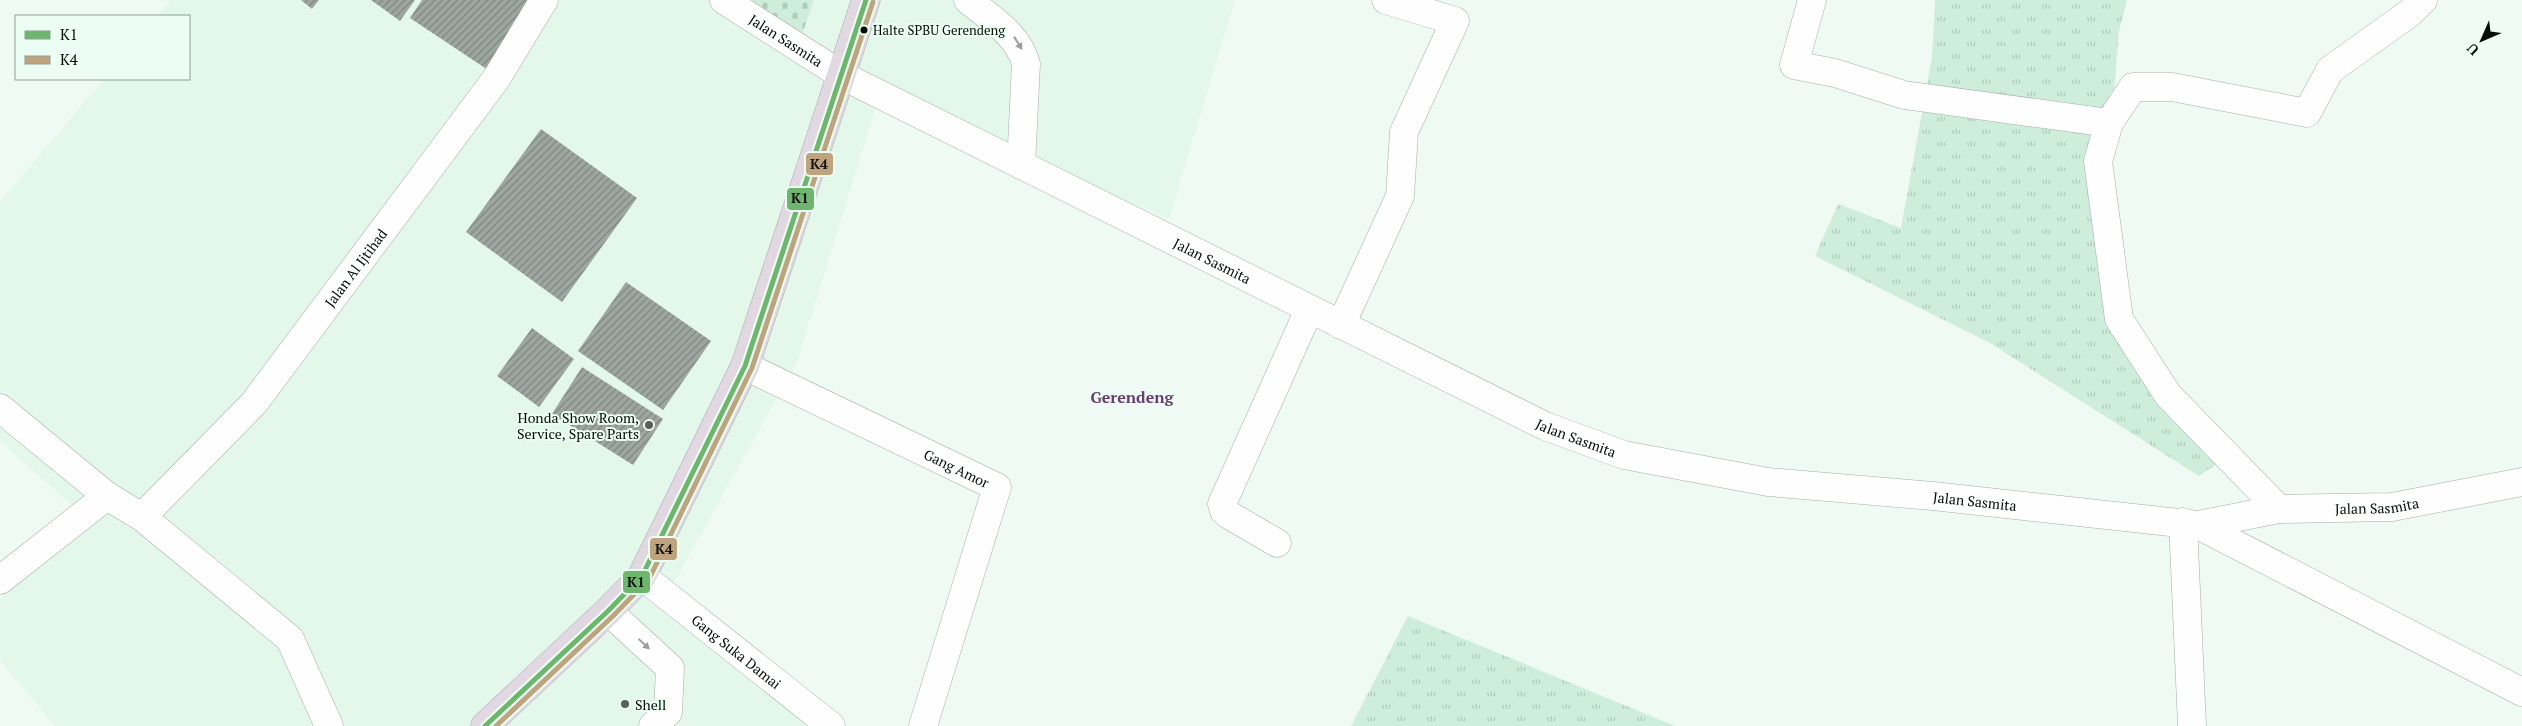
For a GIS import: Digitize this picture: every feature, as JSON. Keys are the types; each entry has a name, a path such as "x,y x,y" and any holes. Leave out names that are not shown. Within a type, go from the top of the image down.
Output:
{"highway":[{"path":"494,724 642,576 745,366 843,76 866,0"}],"street":[{"name":"Jalan Al Ijtihad","path":"142,517 254,403 496,79 544,0"},
{"name":"Jalan Sasmita","path":"724,0 843,76 1545,426 1624,455 1768,482 2190,523 2272,511 2392,507 2522,482"},
{"path":"968,0 1013,36 1023,52 1026,64 1021,165"},
{"path":"1341,325 1400,196 1404,132 1455,21 1386,0"},
{"path":"1812,0 1794,65 1835,74 1904,95 2109,123"},
{"path":"2272,511 2168,395 2119,319 2098,160 2109,123 2133,87 2172,87 2307,113 2330,70 2411,12 2423,0"},
{"path":"1277,544 1229,515 1224,511 1222,504 1310,310"},
{"name":"Gang Amor","path":"745,366 998,488 923,726"},
{"path":"0,408 107,496 142,517 290,639 329,726"},
{"path":"0,580 107,496"},
{"path":"2192,726 2190,523 2522,692"},
{"name":"Gang Suka Damai","path":"642,576 831,726"},
{"path":"608,611 670,668 668,712 653,726"}],"shaded area":[{"path":"171,0 735,0 798,45 814,0 1235,0 1169,219 880,94 797,362 664,600 827,726 55,726 0,660 0,599 85,517 0,441 0,202 103,80 190,80 190,15 158,15"}],"green space":[{"path":"735,0 814,0 798,46"},
{"path":"1935,0 2127,0 2119,31 2106,192 2125,309 2193,412 2231,454 2199,476 1990,343 1815,256 1838,204 1901,228 1932,57"},
{"path":"1408,616 1675,726 1351,726"}],"building":[{"path":"301,0 319,0 312,9"},
{"path":"371,0 415,0 400,21"},
{"path":"422,0 536,0 488,70 410,18"},
{"path":"541,129 637,198 562,302 466,232"},
{"path":"626,282 711,341 663,410 578,351"},
{"path":"532,328 574,359 539,407 497,376"},
{"path":"582,367 663,419 633,465 552,414"}],"transit line":[{"name":"K1","path":"485,726 608,611 642,576 745,366 866,0"},
{"name":"K4","path":"496,726 613,616 649,579 752,368 873,2"}],"place":[{"name":"Halte SPBU Gerendeng","path":"864,30"},
{"name":"Honda Show Room, Service, Spare Parts","path":"649,425"},
{"name":"Shell","path":"625,704"}],"district":[{"name":"Gerendeng","path":"1132,397"}]}
